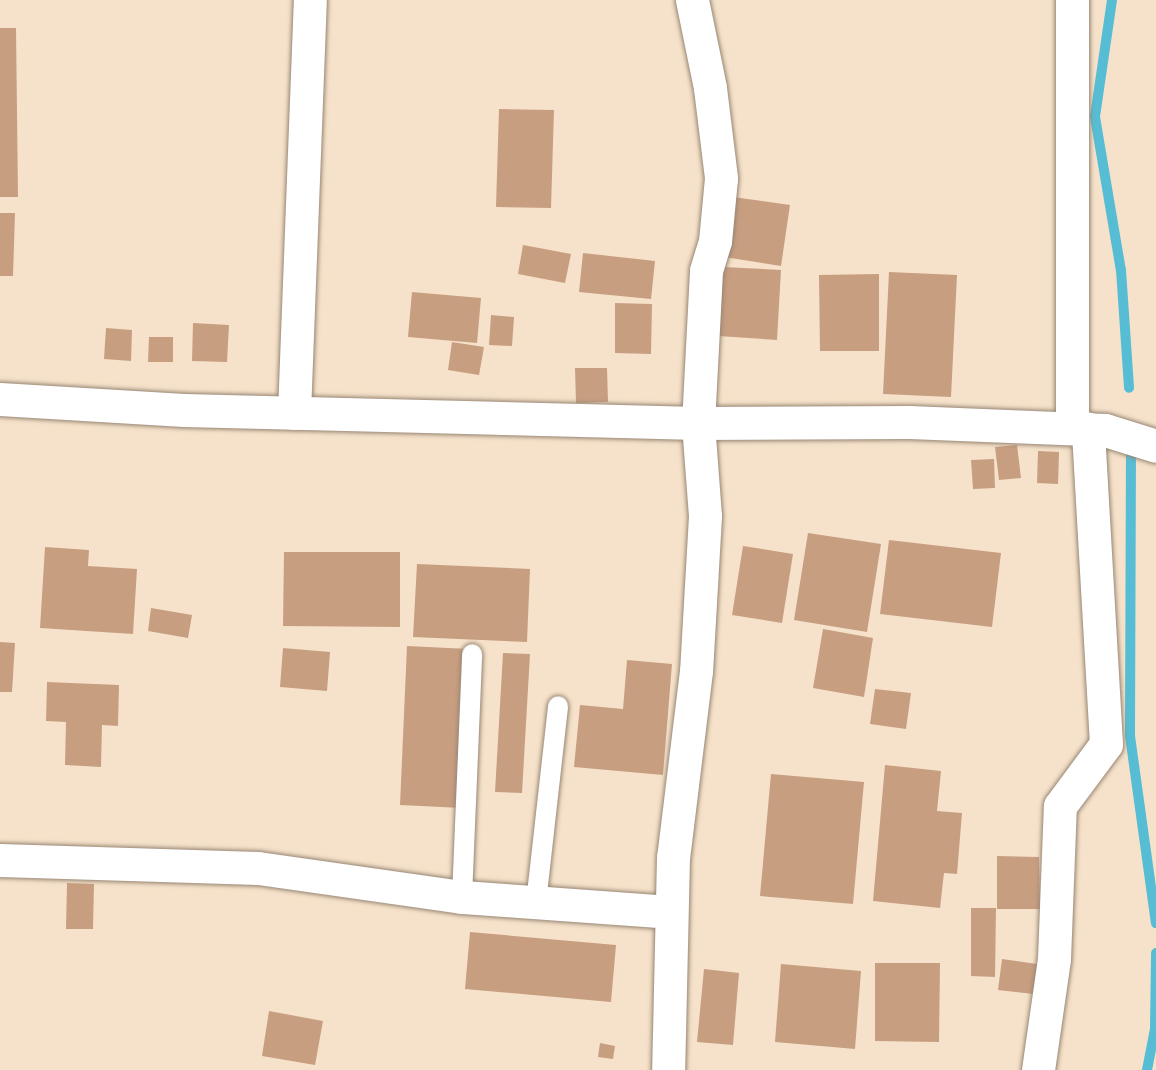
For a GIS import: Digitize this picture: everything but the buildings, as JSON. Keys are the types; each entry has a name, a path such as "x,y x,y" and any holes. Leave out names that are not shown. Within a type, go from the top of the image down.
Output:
{"street":[{"path":"294,413 310,0"},
{"path":"668,1070 670,912 696,671 705,516 698,423 706,271 715,241 721,178 710,88 692,0"},
{"path":"1038,1070 1054,959 1060,806 1106,744 1080,429 1072,0"},
{"path":"0,399 294,413 698,423 909,422 1105,430 1156,446"},
{"path":"0,860 258,868 462,897 670,912"}],"lane":[{"path":"462,897 472,654"},
{"path":"536,903 558,706"}],"waterway":[{"path":"1112,0 1095,117 1121,270 1129,388"},
{"path":"1131,444 1130,736 1156,923"},
{"path":"1147,1070 1155,1029 1156,953"}]}
